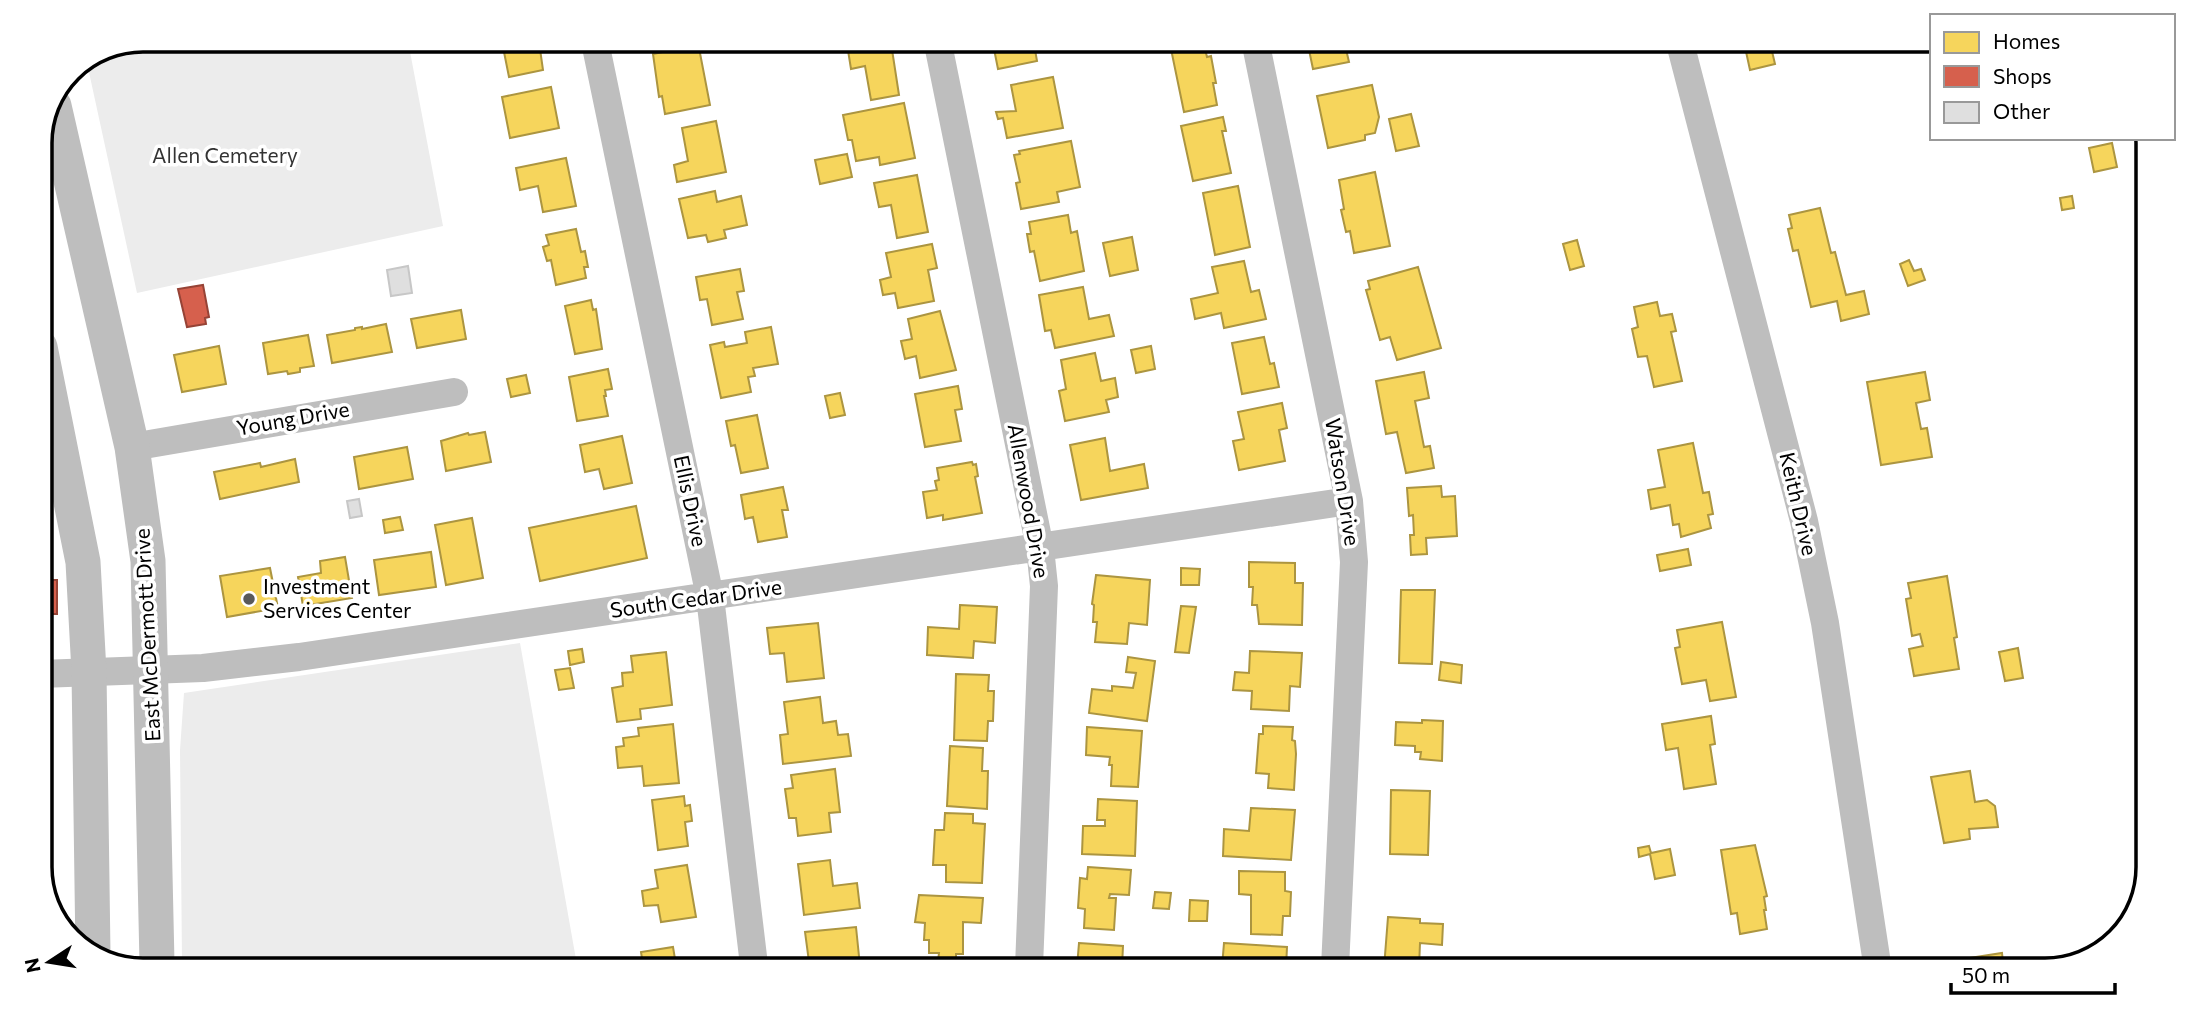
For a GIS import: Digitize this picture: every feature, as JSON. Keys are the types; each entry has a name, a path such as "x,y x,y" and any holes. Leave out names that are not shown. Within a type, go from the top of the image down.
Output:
{"main road":[{"name":"East McDermott Drive","path":"57,118 132,447 148,561 157,958"},
{"path":"53,412 83,562 89,672 93,943"}],"street":[{"name":"Ellis Drive","path":"597,52 709,597 753,958"},
{"name":"Allenwood Drive","path":"940,52 1040,548 1044,586 1029,958"},
{"name":"Watson Drive","path":"1257,52 1349,501 1354,562 1335,958"},
{"name":"Keith Drive","path":"1682,52 1807,536 1825,623 1876,958"},
{"name":"Young Drive","path":"132,447 454,392"},
{"name":"South Cedar Drive","path":"53,673 203,668 299,657 1349,501"}],"green space":[{"name":"Allen Cemetery","path":"143,52 410,52 443,226 137,293 89,71 114,57"},
{"path":"520,643 576,958 182,958 180,750 184,693"}],"building: Homes":[{"path":"504,52 540,52 543,70 509,77"},
{"path":"700,52 710,105 665,114 662,96 659,97 653,54"},
{"path":"848,52 892,52 899,95 871,100 865,66 851,69"},
{"path":"995,52 1035,52 1037,61 998,69"},
{"path":"1172,52 1206,52 1207,57 1211,56 1217,105 1184,112"},
{"path":"1309,52 1347,52 1349,62 1313,69"},
{"path":"1746,52 1772,52 1775,64 1750,70"},
{"path":"1053,77 1063,128 1007,138 1003,118 998,119 996,112 1016,111 1011,85"},
{"path":"1372,85 1379,117 1375,133 1365,135 1365,140 1328,148 1317,96"},
{"path":"551,87 559,128 510,138 502,97"},
{"path":"904,103 915,158 880,165 879,157 856,161 843,115"},
{"path":"1411,114 1419,146 1396,151 1389,119"},
{"path":"1223,117 1226,131 1222,131 1231,173 1193,181 1181,126"},
{"path":"716,121 726,172 677,182 674,165 688,161 682,128"},
{"path":"1071,141 1080,187 1057,192 1059,202 1021,209 1016,183 1020,182 1014,155 1020,154 1019,151"},
{"path":"2112,143 2117,167 2094,172 2089,148"},
{"path":"847,154 852,177 820,184 815,160"},
{"path":"566,158 576,206 543,212 538,186 520,190 516,168"},
{"path":"1375,172 1390,246 1354,253 1350,231 1346,232 1341,210 1344,209 1339,180"},
{"path":"917,175 928,232 897,238 891,205 879,207 874,183"},
{"path":"1238,186 1250,247 1215,255 1203,193"},
{"path":"715,191 717,202 741,196 747,225 724,230 726,238 708,242 706,235 688,238 679,199"},
{"path":"2072,196 2074,208 2062,210 2060,198"},
{"path":"1820,208 1831,253 1835,252 1846,295 1864,291 1869,314 1841,321 1837,301 1811,307 1798,250 1793,251 1788,229 1792,228 1789,215"},
{"path":"1068,215 1071,233 1077,231 1084,271 1040,281 1034,251 1030,252 1027,234 1031,234 1029,222"},
{"path":"576,229 581,252 585,251 588,267 584,267 586,278 556,285 551,260 547,261 543,247 549,245 546,235"},
{"path":"1132,237 1138,270 1110,276 1103,243"},
{"path":"1577,240 1584,266 1570,270 1563,244"},
{"path":"932,244 937,268 928,270 934,301 898,308 895,293 883,295 880,280 891,277 886,253"},
{"path":"1909,260 1914,271 1921,269 1925,280 1908,286 1900,264"},
{"path":"1244,261 1251,292 1259,290 1266,319 1224,328 1221,313 1195,319 1191,299 1218,293 1212,267"},
{"path":"1418,267 1441,348 1397,360 1390,337 1380,340 1366,290 1370,289 1368,281"},
{"path":"740,269 744,291 737,292 743,319 712,325 707,299 700,300 696,277"},
{"path":"1083,287 1089,319 1109,315 1114,336 1055,348 1051,330 1045,331 1039,295"},
{"path":"591,300 593,310 596,309 602,349 575,354 565,306"},
{"path":"1657,302 1660,316 1672,314 1676,331 1671,332 1682,381 1654,387 1647,356 1638,357 1632,329 1638,327 1634,307"},
{"path":"461,310 466,339 417,348 411,319"},
{"path":"940,311 956,370 920,378 916,356 905,359 901,341 912,339 908,319"},
{"path":"386,324 392,352 332,363 327,335"},
{"path":"771,327 778,364 753,368 755,376 748,377 751,392 721,398 710,345 724,342 725,347 747,343 745,332"},
{"path":"308,335 314,366 300,368 300,372 268,374 263,343"},
{"path":"1264,337 1270,364 1274,363 1279,387 1242,394 1232,343"},
{"path":"219,346 226,384 182,392 174,355"},
{"path":"1151,346 1155,369 1136,373 1131,350"},
{"path":"1095,353 1101,381 1115,378 1118,397 1106,400 1109,412 1065,421 1059,391 1066,389 1061,360"},
{"path":"608,369 612,389 605,390 604,396 608,416 577,421 569,377"},
{"path":"1424,372 1429,398 1415,401 1424,447 1430,446 1434,468 1406,473 1397,432 1386,434 1376,381"},
{"path":"1925,372 1930,400 1916,403 1921,429 1927,428 1932,457 1881,465 1867,382"},
{"path":"526,375 530,393 511,397 507,379"},
{"path":"958,386 962,409 955,410 961,441 925,447 915,394"},
{"path":"840,393 845,415 830,418 825,396"},
{"path":"1282,403 1287,428 1279,430 1285,461 1239,470 1233,441 1244,439 1238,412"},
{"path":"757,415 768,468 741,473 735,445 731,446 726,421"},
{"path":"485,432 491,462 446,471 441,441 468,433"},
{"path":"622,436 632,483 604,489 599,469 585,472 580,445"},
{"path":"1105,438 1110,471 1144,464 1148,488 1081,500 1070,445"},
{"path":"1693,443 1703,493 1709,492 1713,514 1708,515 1711,528 1681,537 1679,524 1673,525 1670,505 1651,509 1648,490 1665,487 1658,450"},
{"path":"407,447 413,479 359,489 354,457"},
{"path":"295,459 299,482 220,499 214,472 260,463 261,467"},
{"path":"972,462 973,465 976,464 978,476 975,477 982,513 943,520 943,515 927,518 923,492 937,490 937,468"},
{"path":"1441,486 1442,497 1455,496 1457,536 1426,538 1427,554 1411,555 1413,515 1409,516 1407,488"},
{"path":"783,487 788,510 782,510 787,537 758,542 753,517 745,519 741,495"},
{"path":"636,506 647,558 540,581 529,528"},
{"path":"400,517 403,530 385,533 383,520"},
{"path":"472,518 483,578 446,585 435,525"},
{"path":"1688,549 1691,565 1660,571 1657,555"},
{"path":"431,552 436,587 379,595 374,560"},
{"path":"345,557 352,598 303,606 298,577 321,573 320,561"},
{"path":"1249,562 1295,563 1295,583 1303,583 1302,625 1259,624 1257,605 1252,605 1253,587 1249,587"},
{"path":"270,568 278,608 227,617 220,576"},
{"path":"1181,568 1200,569 1199,585 1181,585"},
{"path":"1096,575 1150,580 1147,625 1129,623 1127,644 1095,642 1097,622 1093,622 1092,604"},
{"path":"1947,576 1957,637 1954,638 1959,669 1914,676 1909,649 1923,646 1920,634 1912,636 1906,599 1911,598 1908,583"},
{"path":"1401,590 1435,590 1432,664 1399,663"},
{"path":"960,605 997,607 995,643 974,641 973,658 927,655 928,627 959,629"},
{"path":"1181,606 1196,607 1189,653 1175,652"},
{"path":"1722,622 1736,697 1710,701 1706,680 1682,684 1675,648 1680,647 1677,630"},
{"path":"818,623 824,678 787,682 784,653 770,654 767,628"},
{"path":"2018,648 2023,678 2005,681 1999,652"},
{"path":"582,649 584,662 570,665 568,651"},
{"path":"1250,651 1302,653 1300,687 1290,686 1289,711 1251,709 1252,691 1233,690 1235,672 1249,673"},
{"path":"666,652 672,705 640,709 641,719 617,722 612,688 623,686 622,673 633,672 631,656"},
{"path":"1128,657 1155,661 1147,721 1089,713 1092,689 1112,691 1112,686 1133,688 1136,673 1126,672"},
{"path":"1441,662 1462,665 1461,683 1439,680"},
{"path":"570,668 574,688 559,690 555,670"},
{"path":"956,674 989,675 988,691 994,691 993,721 988,721 987,741 954,740"},
{"path":"820,697 823,723 836,721 838,735 848,734 851,756 783,764 780,735 788,734 784,702"},
{"path":"1711,716 1715,744 1710,745 1716,784 1684,789 1678,748 1666,750 1662,724"},
{"path":"1422,720 1443,721 1442,761 1420,759 1421,752 1415,752 1415,746 1395,745 1396,722 1422,723"},
{"path":"673,724 679,783 644,786 642,766 618,768 616,747 624,746 623,738 639,736 638,728"},
{"path":"1263,726 1293,727 1292,740 1295,741 1296,754 1294,790 1268,788 1269,774 1256,773 1259,734 1263,734"},
{"path":"1087,727 1142,731 1138,787 1111,786 1110,757 1086,755"},
{"path":"950,746 983,748 982,771 988,771 987,809 947,806"},
{"path":"835,769 840,812 829,813 831,832 798,836 796,818 789,818 785,789 793,788 791,775"},
{"path":"1970,771 1975,802 1987,800 1995,806 1998,827 1969,829 1970,839 1944,843 1931,777"},
{"path":"1391,790 1430,791 1428,855 1390,854"},
{"path":"684,796 685,806 690,805 692,821 685,822 688,846 658,850 652,800"},
{"path":"1098,799 1137,801 1135,856 1082,854 1083,826 1105,826 1105,820 1097,820"},
{"path":"1251,808 1295,810 1291,860 1223,856 1224,829 1249,831"},
{"path":"945,813 973,814 973,823 985,824 982,883 946,882 946,865 933,865 935,830 944,830"},
{"path":"1755,845 1767,896 1764,897 1764,910 1767,929 1740,934 1737,913 1731,914 1721,850"},
{"path":"1649,846 1651,853 1670,849 1675,875 1655,879 1650,854 1639,857 1638,848"},
{"path":"830,860 833,886 857,883 860,908 804,915 798,864"},
{"path":"687,865 696,917 661,922 658,905 644,906 642,891 658,888 655,870"},
{"path":"1088,867 1131,870 1129,895 1110,894 1109,898 1116,898 1114,930 1084,928 1085,909 1078,908 1080,878 1087,879"},
{"path":"1239,871 1285,872 1285,891 1291,892 1290,916 1283,916 1282,935 1251,934 1251,895 1239,894"},
{"path":"1155,892 1171,893 1169,909 1153,908"},
{"path":"919,895 983,898 981,923 963,922 963,954 956,954 956,958 938,958 939,953 929,953 929,940 924,940 925,923 915,922"},
{"path":"1190,900 1208,901 1207,921 1189,921"},
{"path":"1388,917 1443,924 1442,945 1420,943 1419,958 1385,958"},
{"path":"856,927 859,958 808,958 805,932"},
{"path":"1079,943 1123,946 1122,958 1078,958"},
{"path":"1224,943 1287,947 1286,958 1223,958"},
{"path":"673,947 675,958 642,958 641,952"},
{"path":"2002,953 2003,958 1969,958"}],"building: Shops":[{"path":"203,285 209,317 205,318 206,324 187,327 178,289"},
{"path":"53,580 57,580 57,614 53,614"}],"building: Other":[{"path":"408,266 412,293 391,296 387,270"},
{"path":"359,499 362,516 350,518 347,501"}],"place":[{"name":"Investment Services Center","path":"249,599"}]}
